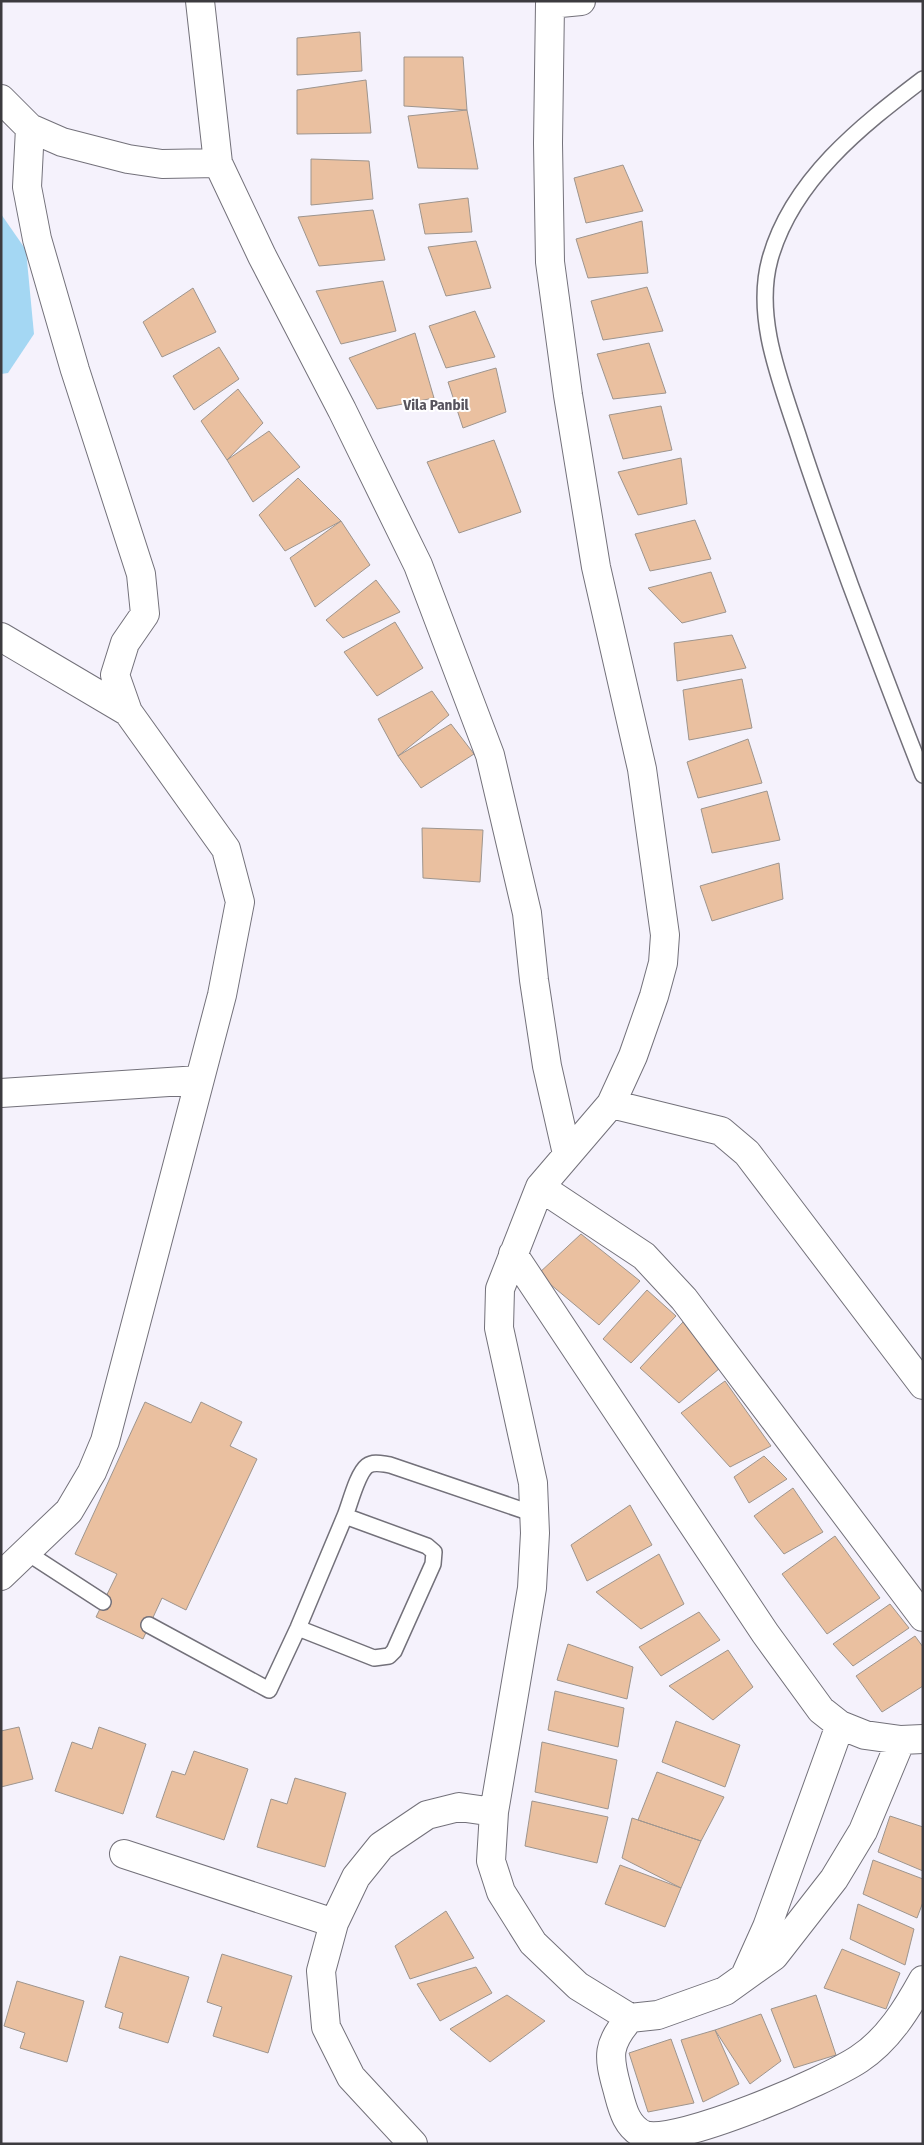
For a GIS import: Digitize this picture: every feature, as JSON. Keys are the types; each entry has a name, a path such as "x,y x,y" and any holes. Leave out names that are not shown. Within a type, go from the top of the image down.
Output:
{"street":[{"path":"200,1 218,163 262,256 342,410 418,566 490,755 527,913 534,980 547,1066 567,1154"},
{"path":"514,1254 765,1634 821,1710 840,1726 864,1734 912,1739 863,1831 834,1879 774,1956 725,1991 658,2015 630,2018 578,1986 533,1943 501,1892 491,1861 494,1812 532,1588 535,1533 533,1483 499,1328 500,1289 540,1187 611,1104 633,1056 654,996 663,963 665,935 642,769 596,566 568,395 550,262 548,143 542,3 581,1"},
{"path":"1,99 30,128 62,142 162,164 218,163"},
{"path":"1,1576 69,1511 92,1472 105,1441 222,995 240,902 226,849 128,712 115,675 125,643 145,614 141,574 75,370 37,239 27,187 30,128"},
{"path":"1,637 128,712"},
{"path":"1,1093 199,1080"},
{"path":"611,1104 721,1131 747,1153 923,1385"},
{"path":"540,1187 644,1256 684,1299 923,1617"},
{"path":"745,1976 766,1927 840,1726"},
{"path":"413,2144 351,2077 326,2027 321,1971 334,1923 356,1877 381,1846 427,1815 459,1807 494,1812"},
{"path":"124,1854 334,1923"},
{"path":"630,2018 618,2032 610,2051 610,2064 624,2116 633,2127 645,2136 677,2137 763,2109 860,2059 889,2031 909,2005 923,1980"}],"lane":[{"path":"923,78 854,134 826,163 799,197 781,229 770,260 765,305 771,345 821,505 923,775"},
{"path":"149,1625 269,1690 298,1628 361,1474 368,1466 377,1463 390,1465 534,1514"},
{"path":"298,1628 374,1658 389,1656 394,1651 433,1564 434,1552 427,1546 345,1516"},
{"path":"26,1552 103,1602"}],"water":[{"path":"1,214 26,250 34,334 8,373 1,374"}],"building":[{"path":"360,32 362,71 297,75 297,38"},
{"path":"404,57 463,57 467,110 404,106"},
{"path":"366,80 371,133 297,134 297,90"},
{"path":"467,110 478,169 418,168 408,116"},
{"path":"311,159 369,161 373,199 311,205"},
{"path":"623,165 643,211 586,223 574,178"},
{"path":"468,198 472,232 425,234 419,204"},
{"path":"373,210 385,260 319,266 298,217"},
{"path":"642,221 648,273 588,278 576,239"},
{"path":"476,241 491,288 446,296 428,247"},
{"path":"383,281 396,331 341,344 316,291"},
{"path":"647,287 663,331 603,340 591,301"},
{"path":"193,288 216,332 162,357 143,322"},
{"path":"475,311 495,357 446,368 429,326"},
{"path":"415,333 434,398 377,409 349,358"},
{"path":"649,343 666,393 613,399 597,354"},
{"path":"219,347 239,379 194,410 173,376"},
{"path":"496,368 506,412 463,428 448,382"},
{"path":"238,389 263,423 227,460 201,421"},
{"path":"661,406 672,450 623,459 609,415"},
{"path":"269,431 300,467 253,502 227,460"},
{"path":"494,440 521,512 459,533 427,462"},
{"path":"681,458 687,504 638,515 618,472"},
{"path":"298,478 341,521 285,551 259,515"},
{"path":"695,520 711,559 650,571 635,534"},
{"path":"341,521 370,565 315,607 290,558"},
{"path":"711,572 726,612 682,623 648,588"},
{"path":"376,580 400,612 343,638 326,620"},
{"path":"395,622 423,668 377,696 344,652"},
{"path":"732,635 746,668 677,681 674,643"},
{"path":"742,679 752,728 689,740 683,690"},
{"path":"432,691 449,715 398,756 378,719"},
{"path":"451,724 474,754 421,788 398,756"},
{"path":"748,739 762,783 698,798 687,762"},
{"path":"767,791 780,840 712,853 701,809"},
{"path":"422,828 483,830 480,882 423,878"},
{"path":"779,863 783,899 712,921 700,886"},
{"path":"581,1234 640,1281 599,1325 538,1274"},
{"path":"647,1290 676,1316 631,1363 603,1339"},
{"path":"683,1322 720,1368 679,1403 640,1368"},
{"path":"725,1381 771,1446 730,1467 681,1413"},
{"path":"145,1402 191,1423 201,1402 242,1422 230,1446 257,1459 186,1610 162,1598 143,1639 96,1617 117,1574 75,1554"},
{"path":"764,1456 787,1479 749,1503 734,1477"},
{"path":"793,1488 823,1532 784,1554 754,1516"},
{"path":"630,1505 652,1545 587,1581 571,1545"},
{"path":"835,1536 880,1598 827,1634 782,1574"},
{"path":"659,1554 684,1604 641,1629 596,1592"},
{"path":"890,1604 909,1628 853,1666 833,1644"},
{"path":"699,1612 720,1640 661,1676 639,1647"},
{"path":"915,1636 923,1647 923,1686 882,1712 856,1676"},
{"path":"568,1644 633,1667 627,1699 557,1680"},
{"path":"728,1650 753,1687 713,1720 669,1686"},
{"path":"555,1691 624,1708 618,1747 548,1730"},
{"path":"676,1721 740,1745 725,1787 662,1762"},
{"path":"19,1727 33,1779 1,1787 1,1731"},
{"path":"99,1727 146,1744 123,1814 55,1791 72,1742 92,1749"},
{"path":"542,1742 617,1760 608,1809 535,1792"},
{"path":"194,1751 248,1769 224,1840 156,1817 172,1771 185,1775"},
{"path":"657,1772 724,1797 701,1841 638,1820"},
{"path":"295,1778 346,1793 325,1867 257,1847 271,1799 287,1804"},
{"path":"532,1801 608,1817 597,1863 525,1846"},
{"path":"890,1816 923,1827 923,1871 878,1852"},
{"path":"632,1818 701,1841 681,1888 622,1858"},
{"path":"873,1860 923,1879 923,1902 917,1918 863,1894"},
{"path":"620,1865 681,1888 665,1927 605,1904"},
{"path":"858,1904 914,1929 905,1965 850,1939"},
{"path":"446,1911 474,1958 410,1979 395,1946"},
{"path":"842,1949 900,1973 886,2009 824,1988"},
{"path":"222,1954 292,1976 268,2053 213,2036 222,2007 207,2002"},
{"path":"120,1956 189,1977 168,2043 119,2028 123,2013 105,2007"},
{"path":"476,1967 492,1993 440,2021 417,1984"},
{"path":"17,1981 84,2001 67,2062 20,2048 25,2033 4,2026"},
{"path":"507,1995 545,2021 490,2062 450,2029"},
{"path":"816,1995 836,2055 794,2068 771,2009"},
{"path":"761,2014 781,2061 750,2084 715,2030"},
{"path":"715,2030 739,2084 703,2102 681,2040"},
{"path":"671,2039 694,2103 648,2112 629,2053"}],"district":[{"name":"Vila Panbil","path":"436,405"}]}
